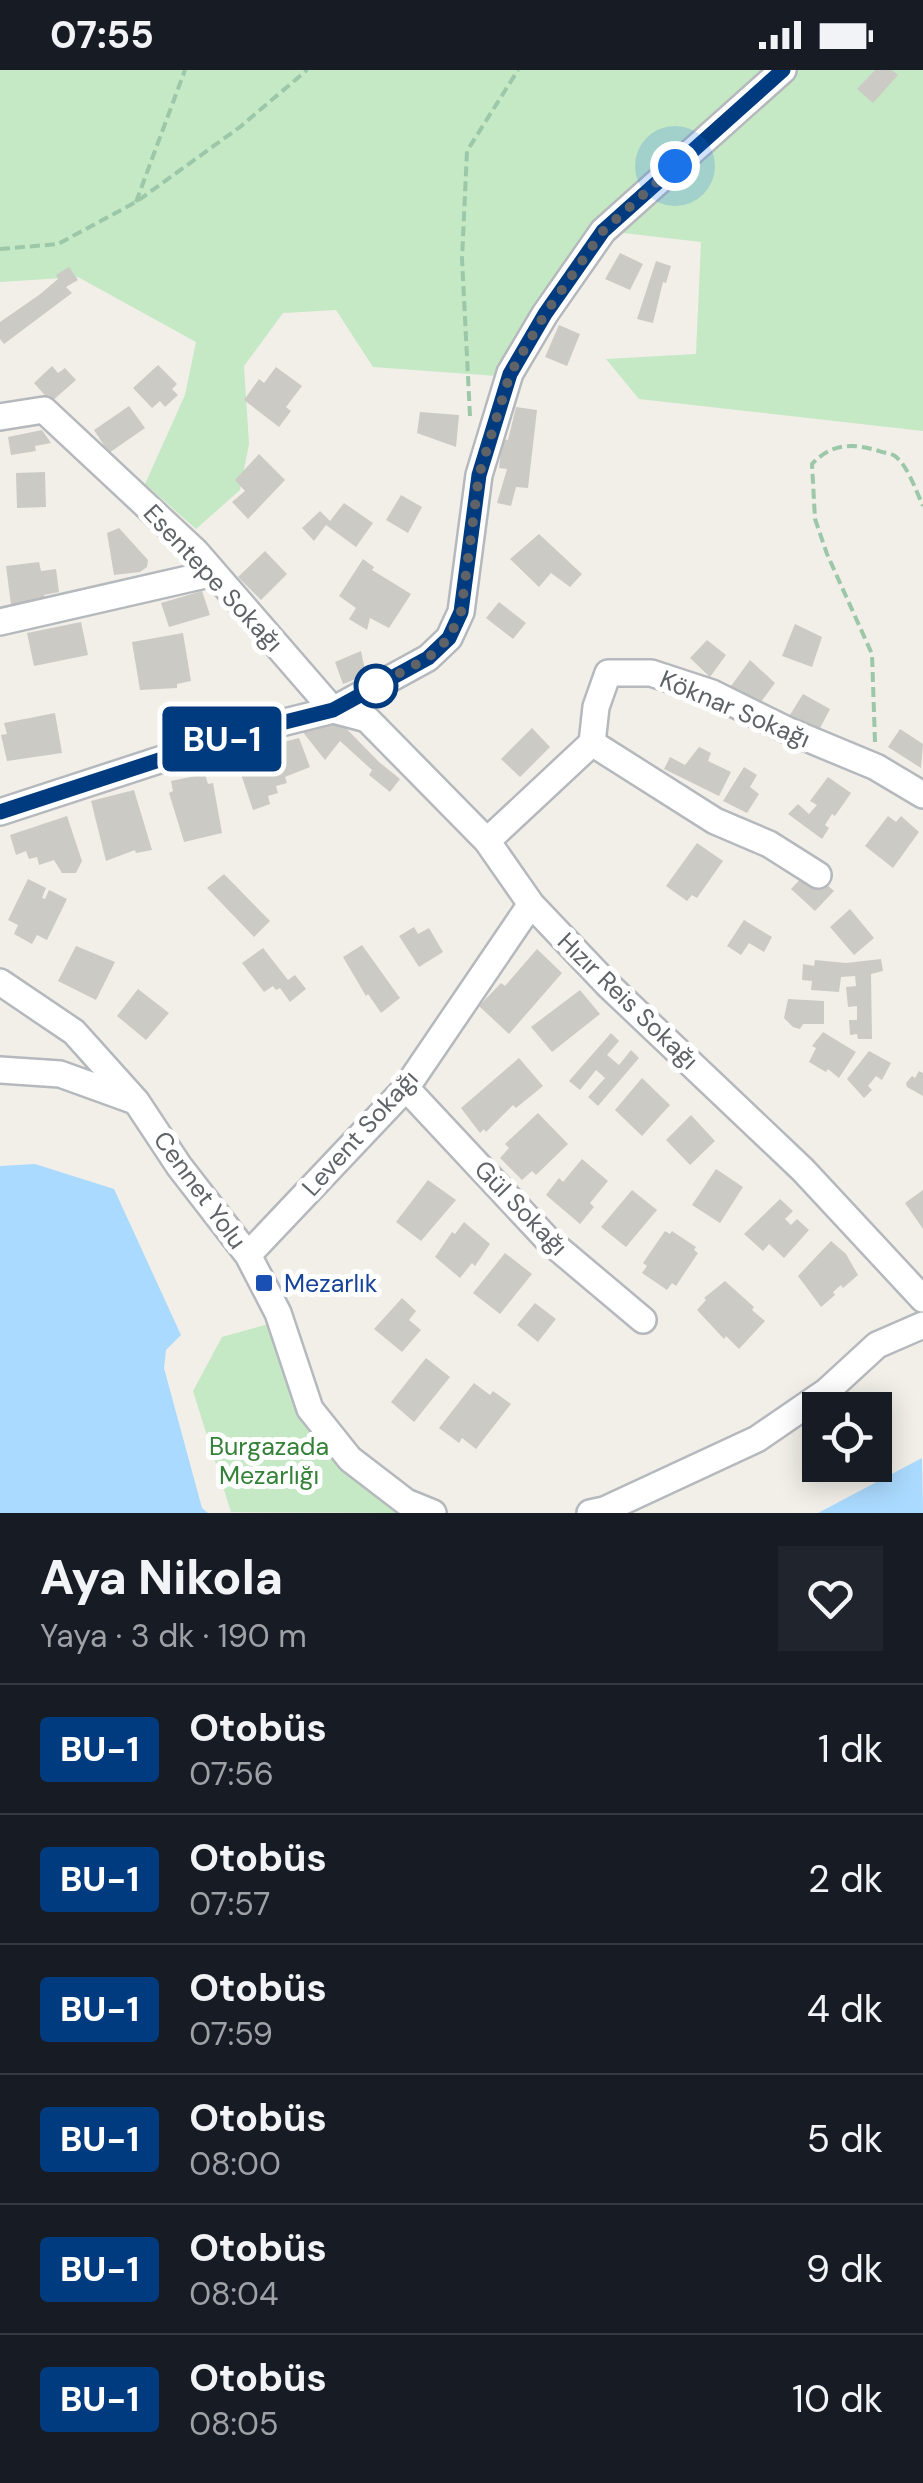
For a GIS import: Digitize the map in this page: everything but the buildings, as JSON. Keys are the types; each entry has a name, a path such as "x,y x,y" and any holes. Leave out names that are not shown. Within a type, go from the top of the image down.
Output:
{"street":[{"path":"0,812 245,732 333,710 428,658 449,638 461,612 479,475 510,374 545,314 603,231 783,70"},
{"name":"Esentepe Sokağı","path":"0,416 44,410 196,552 333,710"},
{"path":"0,622 214,573"},
{"name":"Köknar Sokağı","path":"592,743 596,707 608,672 651,674 712,693 876,767 923,795"},
{"name":"Hızır Reis Sokağı","path":"333,710 366,718 487,841 531,904 607,984 803,1170 923,1299"},
{"path":"487,841 592,743 714,821 769,844 818,875"},
{"name":"Levent Sokağı","path":"248,1256 406,1088 531,904"},
{"name":"Cennet Yolu","path":"0,982 74,1032 136,1101 179,1166 248,1256 278,1313 310,1409 350,1459 406,1502 433,1513"},
{"path":"0,1070 60,1074 136,1101"},
{"name":"Gül Sokağı","path":"406,1088 548,1240 644,1320"},
{"path":"590,1513 757,1439 826,1391 877,1345 923,1324"}],"path":[{"path":"136,202 186,70"},
{"path":"0,249 58,244 136,202 240,127 307,70"},
{"path":"471,425 462,259 467,151 518,70"},
{"path":"876,767 872,654 816,519 812,464 836,446 858,445 895,456 923,506"}],"green space":[{"path":"0,70 923,70 923,431 639,399 606,359 696,354 701,242 615,232 497,376 373,367 336,310 283,313 244,366 249,444 240,490 196,529 145,484 185,395 196,342 78,277 0,282"},
{"name":"Burgazada Mezarlığı","path":"272,1323 298,1410 340,1467 410,1513 231,1512 193,1391 222,1337"}],"water":[{"path":"35,1164 114,1189 181,1335 166,1350 164,1368 202,1508 208,1513 0,1513 0,1166"},
{"path":"922,1458 923,1513 818,1513 877,1482 892,1482 892,1474"}],"bus line":[{"name":"BU-1","path":"0,812 245,732 333,710 428,658 449,638 461,612 479,475 510,374 545,314 603,231 783,70"}],"place":[{"name":"Mezarlık","path":"264,1283"}],"route":[{"path":"376,686 364,692 428,658 449,638 461,612 479,475 510,374 545,314 603,231 675,166"}]}
